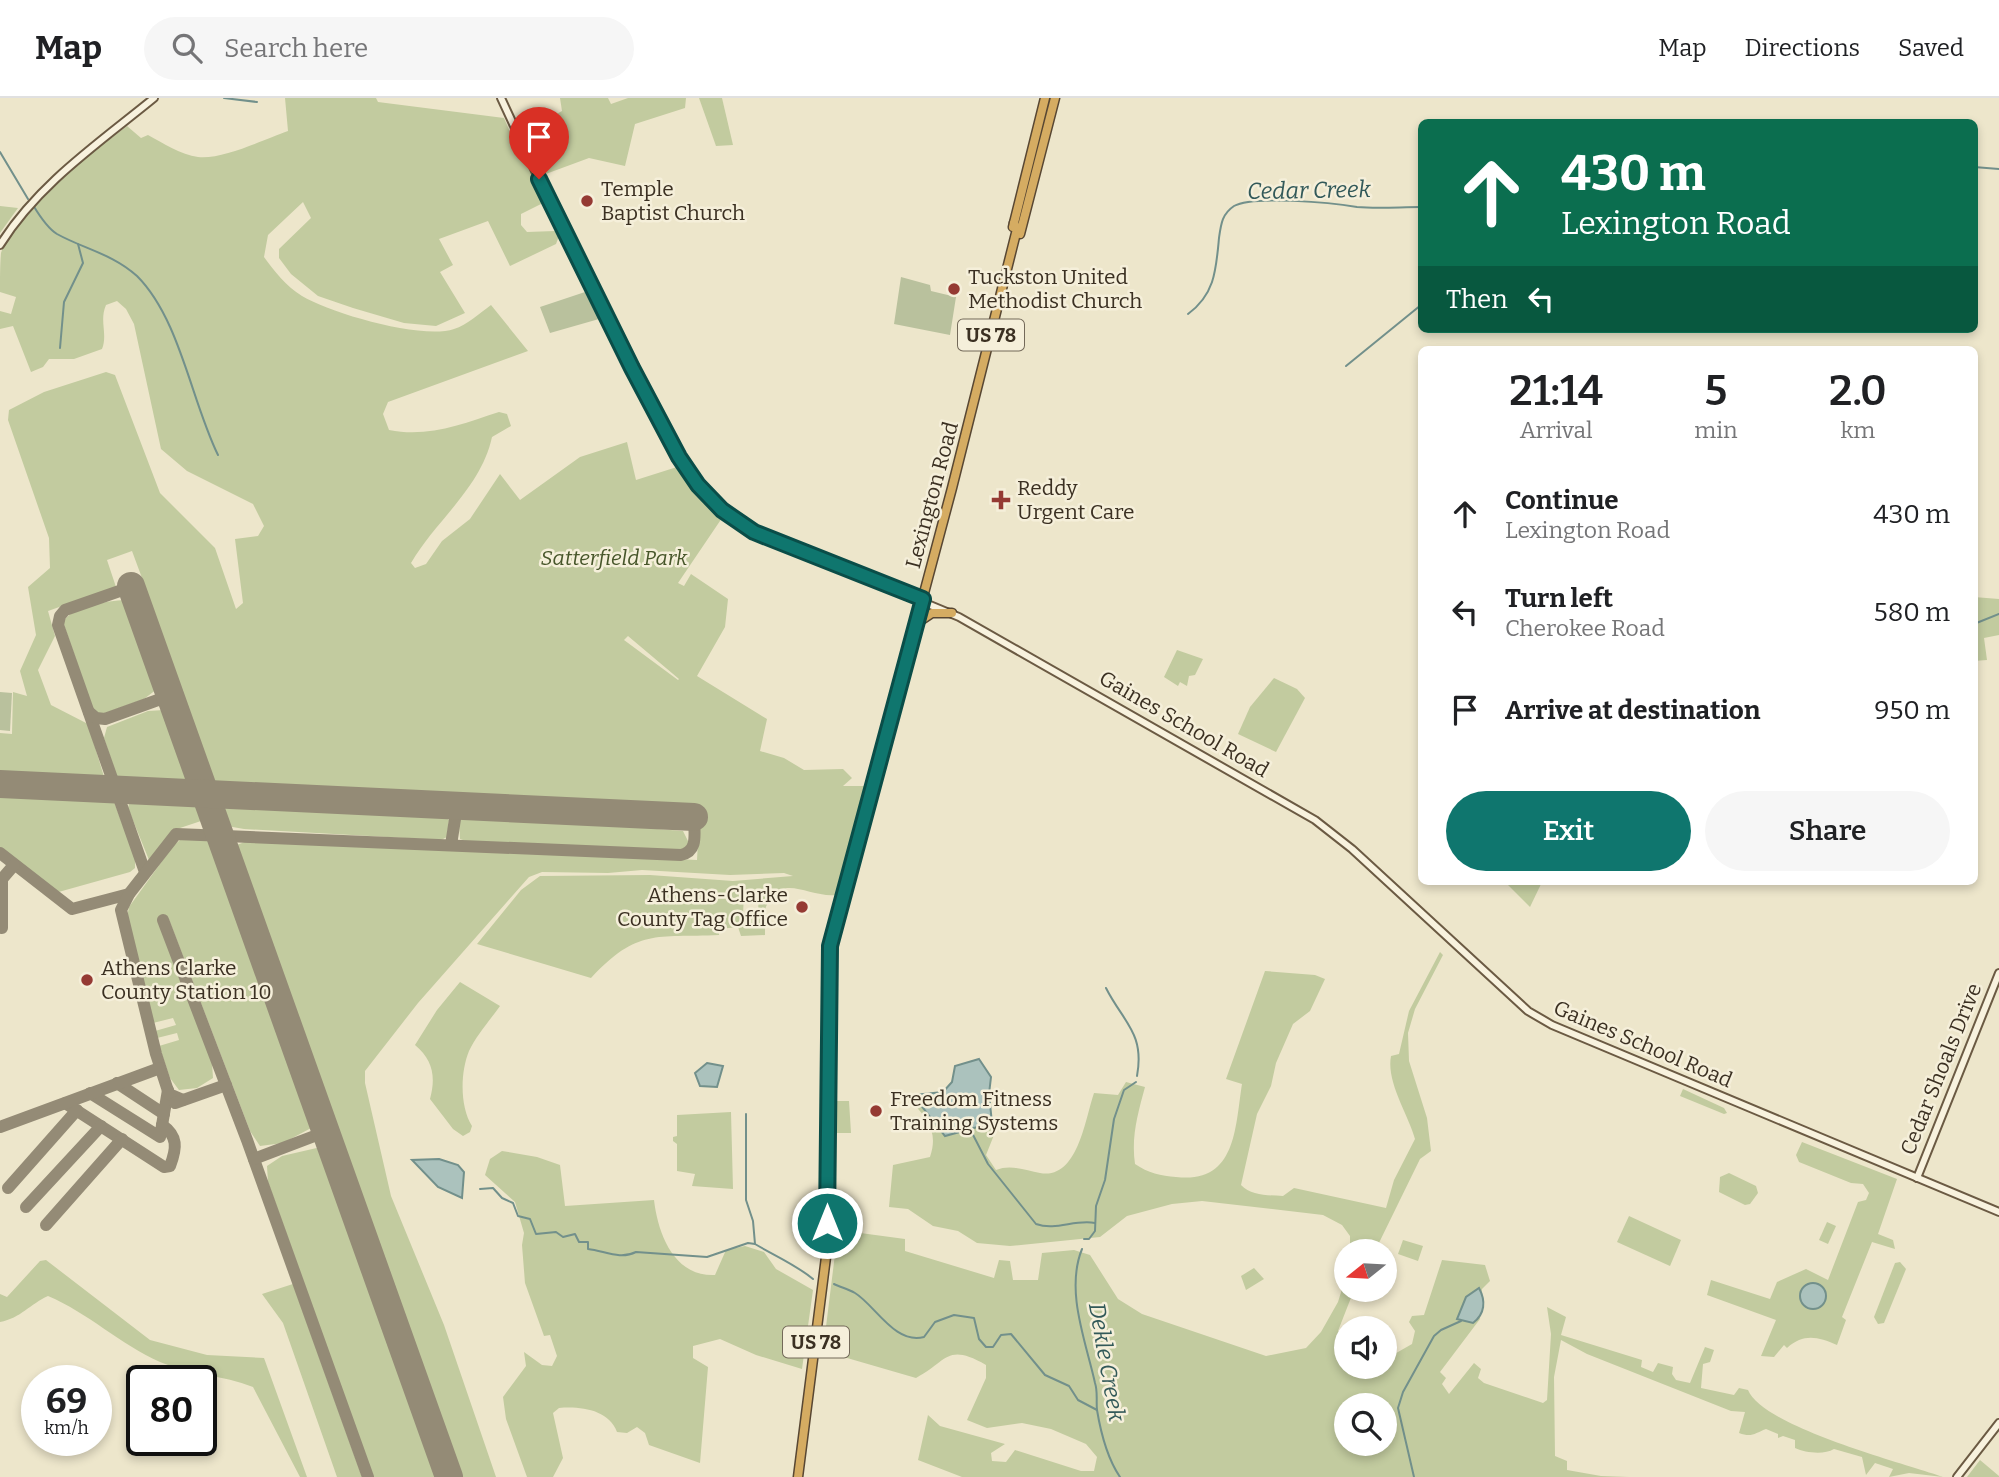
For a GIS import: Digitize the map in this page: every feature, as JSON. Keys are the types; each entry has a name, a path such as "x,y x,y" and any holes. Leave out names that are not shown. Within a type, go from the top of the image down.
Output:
{"highway":[{"name":"Lexington Road","path":"1013,246 1017,209 1045,98"},
{"name":"Lexington Road","path":"798,1477 824,1284 828,954 917,623 1013,246 1024,218 1055,98"},
{"path":"1017,209 1024,218"},
{"path":"917,623 932,613 952,613"}],"main road":[{"path":"0,245 20,216 47,187 155,98"},
{"name":"Gaines School Road","path":"501,98 582,271 679,457 698,485 722,510 754,532 952,613 1326,827 1532,1014 1591,1043 1999,1212"},
{"name":"Cedar Shoals Drive","path":"1917,1178 1999,973"},
{"path":"1957,1477 1999,1423"}],"green space":[{"name":"Satterfield Park","path":"285,98 376,98 378,102 504,118 510,132 515,132 543,199 541,204 521,214 521,225 527,232 555,231 559,236 556,244 510,266 488,221 439,239 453,265 440,272 465,313 436,326 404,323 318,296 291,274 279,258 279,249 311,218 303,202 268,235 264,257 291,288 315,303 354,317 421,331 454,329 491,305 528,351 388,402 383,414 389,430 431,431 499,412 507,414 511,426 492,437 478,472 468,488 411,563 415,568 426,564 442,541 470,519 500,474 520,500 580,457 627,442 636,480 677,467 697,494 722,518 678,583 684,586 691,574 728,599 725,627 697,676 767,719 760,751 784,758 804,770 843,769 852,778 843,786 868,786 836,895 785,888 770,899 764,913 758,912 759,893 744,892 743,915 765,918 765,935 741,936 738,927 719,929 719,935 649,939 622,951 591,978 477,944 521,890 540,876 650,875 733,881 793,876 784,873 730,875 642,870 608,873 542,872 529,877 418,1003 365,1071 365,1083 391,1196 444,1325 496,1477 460,1477 234,846 250,840 279,840 697,860 700,805 662,803 653,806 212,785 139,579 142,578 132,551 107,560 116,587 48,611 55,636 38,670 51,705 88,724 105,780 0,774 0,733 12,734 13,692 27,696 20,671 36,635 28,587 50,568 49,538 8,420 9,410 44,392 106,372 115,375 160,493 215,548 236,609 243,603 235,539 258,536 264,526 253,504 187,471 161,449 134,324 126,309 117,301 106,305 104,311 102,349 74,359 49,359 43,367 31,372 13,326 0,329 0,311 11,314 16,297 0,292 1,253 22,217 38,199 127,126 141,138 148,135 179,151 198,157 231,152 288,131","holes":["628,636 678,680 624,640"]},
{"path":"560,98 608,98 611,104 628,98 686,98 685,108 635,124 625,166 589,158 543,175 528,130 562,111"},
{"path":"699,98 722,98 733,145 716,146"},
{"path":"0,206 18,208 0,233"},
{"path":"901,277 930,285 931,291 956,297 950,335 894,324"},
{"path":"585,292 599,319 550,333 540,307"},
{"path":"1978,597 1999,599 1999,635 1984,638 1987,660 1978,661"},
{"path":"125,600 157,689 144,699 100,715 93,709 63,622 82,608"},
{"path":"1177,650 1203,659 1195,675 1189,676 1187,686 1180,682 1178,686 1164,677"},
{"path":"1274,678 1297,689 1305,698 1276,752 1238,734 1250,707"},
{"path":"0,692 12,693 10,731 0,730"},
{"path":"164,710 191,784 118,780 104,738 107,727 148,711"},
{"path":"0,793 113,799 135,858 135,868 130,872 55,893 0,849"},
{"path":"130,800 198,804 204,820 174,830 149,860 128,808"},
{"path":"220,805 442,815 449,820 447,837 441,840 244,829 227,826"},
{"path":"466,816 649,825 657,829 683,831 689,843 686,849 678,852 466,841 460,839 459,820"},
{"path":"192,837 211,840 313,1127 283,1143 260,1146 250,1131 168,917 159,921 212,1063 213,1078 197,1088 179,1090 170,1078 159,1046 179,1040 177,1033 157,1038 155,1031 176,1025 173,1018 153,1023 127,917 129,907 173,846 180,840"},
{"path":"1508,885 1541,885 1530,907"},
{"path":"1440,952 1443,955 1415,1009 1408,1033 1409,1061 1427,1118 1431,1151 1420,1159 1381,1239 1350,1239 1342,1225 1323,1215 1202,1201 1172,1204 1127,1216 1100,1237 1010,1246 977,1243 958,1231 933,1226 908,1209 889,1207 893,1165 930,1157 932,1149 930,1128 913,1103 914,1098 945,1136 992,1123 996,1130 986,1155 996,1170 1012,1168 1053,1173 1063,1167 1078,1145 1094,1093 1118,1095 1126,1082 1145,1087 1135,1135 1135,1164 1150,1172 1170,1177 1196,1177 1211,1171 1222,1162 1234,1134 1242,1084 1226,1079 1265,971 1315,975 1325,979 1310,1011 1293,1024 1276,1063 1271,1086 1257,1114 1241,1185 1260,1194 1283,1196 1294,1188 1386,1208 1394,1180 1415,1139 1390,1066 1391,1056 1399,1054 1409,1011"},
{"path":"460,982 500,1006 475,1040 466,1060 463,1100 472,1126 470,1132 463,1136 453,1129 430,1099 432,1069 415,1045 437,1010"},
{"path":"1683,1089 1724,1108 1727,1113 1680,1096"},
{"path":"837,1101 849,1101 851,1133 835,1133"},
{"path":"731,1112 733,1189 692,1186 695,1174 677,1171 677,1144 673,1137 677,1136 677,1115"},
{"path":"1802,1142 1897,1179 1878,1234 1893,1240 1895,1249 1872,1242 1842,1317 1846,1320 1837,1345 1817,1338 1805,1338 1787,1348 1784,1345 1774,1357 1761,1356 1776,1320 1707,1295 1711,1280 1770,1299 1777,1282 1806,1269 1828,1280 1858,1202 1866,1200 1869,1193 1863,1184 1851,1183 1799,1162 1796,1155"},
{"path":"321,1147 439,1477 373,1477 268,1182 267,1166 282,1156"},
{"path":"502,1151 537,1157 560,1165 565,1206 654,1200 659,1226 671,1251 689,1269 701,1274 715,1275 726,1250 745,1246 764,1252 776,1269 813,1290 802,1369 756,1355 720,1339 693,1346 693,1358 708,1367 700,1463 649,1445 645,1433 637,1427 627,1433 617,1432 601,1414 576,1408 559,1408 553,1413 563,1458 553,1477 527,1477 506,1419 503,1397 526,1366 524,1352 542,1365 552,1366 557,1356 550,1335 544,1336 525,1283 522,1245 524,1233 515,1202 485,1175 490,1159"},
{"path":"1729,1173 1756,1186 1758,1193 1750,1204 1745,1205 1719,1192 1720,1177"},
{"path":"1629,1216 1681,1240 1670,1266 1617,1242"},
{"path":"1827,1222 1836,1226 1828,1244 1819,1240"},
{"path":"838,1230 905,1239 905,1251 994,1278 999,1260 1010,1261 1013,1280 1038,1280 1042,1253 1074,1250 1090,1255 1118,1299 1142,1314 1266,1356 1306,1348 1321,1332 1338,1302 1349,1302 1344,1316 1334,1316 1334,1379 1397,1379 1397,1353 1412,1344 1415,1331 1409,1322 1412,1316 1424,1315 1442,1260 1485,1265 1490,1281 1482,1289 1480,1319 1440,1372 1446,1378 1442,1384 1449,1394 1474,1363 1481,1369 1478,1378 1484,1383 1543,1403 1547,1400 1551,1334 1547,1307 1566,1317 1561,1335 1642,1360 1641,1367 1653,1372 1658,1363 1673,1367 1672,1374 1676,1380 1690,1383 1705,1347 1714,1350 1710,1362 1703,1364 1701,1388 1734,1395 1739,1388 1748,1390 1759,1404 1806,1430 1943,1477 1909,1473 1889,1477 1893,1469 1875,1463 1866,1475 1862,1457 1834,1449 1820,1453 1799,1450 1795,1448 1795,1440 1783,1436 1778,1438 1778,1434 1766,1429 1750,1435 1739,1433 1745,1412 1731,1411 1587,1354 1561,1340 1554,1377 1555,1456 1567,1461 1567,1470 1601,1476 1629,1477 962,1477 918,1460 928,1415 940,1426 1005,1444 991,1453 992,1461 1006,1462 1015,1450 1081,1471 1094,1471 1097,1457 1086,1444 1051,1429 1022,1423 987,1428 967,1420 986,1378 986,1365 973,1358 963,1355 948,1357 916,1378 823,1351"},
{"path":"1403,1240 1423,1246 1418,1261 1398,1254"},
{"path":"46,1260 150,1340 207,1355 264,1358 307,1477 300,1477 253,1387 217,1377 217,1365 169,1365 160,1362 48,1296 14,1317 0,1322 0,1294 7,1297 40,1261"},
{"path":"1900,1262 1906,1269 1884,1323 1878,1324 1874,1317 1895,1263"},
{"path":"1254,1268 1264,1279 1246,1290 1241,1276"},
{"path":"293,1284 362,1477 337,1477 283,1323 262,1294"},
{"path":"1980,1460 1999,1476 1999,1477 1967,1477"}],"water":[{"path":"979,1059 991,1077 989,1094 992,1123 945,1136 913,1095 943,1092 952,1082 955,1066"},
{"path":"707,1063 723,1066 717,1087 700,1086 695,1073"},
{"path":"439,1159 458,1165 464,1172 462,1198 438,1187 412,1160"},
{"path":"1813,1283 1822,1287 1826,1296 1822,1305 1813,1309 1804,1305 1800,1296 1804,1287"},
{"path":"1479,1288 1483,1298 1480,1316 1473,1323 1457,1319 1466,1297"}],"waterway":[{"path":"224,98 257,102"},
{"path":"0,152 28,199"},
{"name":"Cedar Creek","path":"1978,167 1999,169"},
{"name":"Cedar Creek","path":"1188,314 1209,290 1215,271 1221,224 1227,212 1234,206 1275,200 1365,208 1418,207"},
{"path":"33,205 53,231 128,268 152,294 174,337 218,455"},
{"path":"60,348 64,302 83,263 78,244"},
{"path":"1346,366 1418,307"},
{"path":"1978,622 1999,614"},
{"path":"1106,988 1135,1038 1139,1061 1137,1076"},
{"path":"1084,1239 1089,1239 1095,1231 1096,1206 1105,1180 1114,1119 1124,1090 1136,1082"},
{"path":"746,1114 746,1200 753,1221 755,1244 813,1279"},
{"path":"970,1129 988,1164 1036,1224 1051,1226 1095,1223"},
{"path":"480,1189 493,1188 502,1198 513,1203 518,1216 530,1219 536,1234 556,1232 563,1237 575,1234 579,1242 588,1242 588,1249 612,1254 636,1252 707,1257 748,1243 755,1244"},
{"name":"Dekle Creek","path":"1082,1249 1077,1265 1076,1299 1096,1386 1097,1410 1103,1437 1111,1462 1120,1477"},
{"path":"834,1284 855,1293 895,1330 914,1338 924,1337 935,1322 954,1315 974,1318 979,1339 986,1347 993,1347 1001,1335 1011,1334 1045,1375 1069,1386 1078,1400 1097,1410"},
{"path":"1414,1477 1398,1408 1403,1392 1434,1336 1461,1321"}],"taxiway":[{"path":"131,587 65,610 58,625 145,872"},
{"path":"89,712 96,718 105,719 169,696"},
{"path":"451,845 457,806"},
{"path":"183,1100 169,1094 156,1054 121,910 129,894 176,834 681,855 691,850 693,845 694,817"},
{"path":"0,853 72,909 129,894"},
{"path":"2,928 2,879 14,865"},
{"path":"163,920 247,1140 368,1477"},
{"path":"0,1127 160,1068"},
{"path":"117,1083 164,1114"},
{"path":"175,1103 226,1085"},
{"path":"90,1093 160,1137 168,1090"},
{"path":"65,1103 164,1167 170,1166 175,1143 162,1125"},
{"path":"8,1188 77,1110"},
{"path":"26,1207 101,1126"},
{"path":"254,1159 325,1132"},
{"path":"46,1225 122,1139"}],"runway":[{"path":"131,586 449,1477"},
{"path":"0,784 694,817"}],"place":[{"name":"Temple Baptist Church","path":"587,201"},
{"name":"Tuckston United Methodist Church","path":"954,289"},
{"name":"Reddy Urgent Care","path":"1001,500"},
{"name":"Athens-Clarke County Tag Office","path":"802,907"},
{"name":"Athens Clarke County Station 10","path":"87,980"},
{"name":"Freedom Fitness Training Systems","path":"876,1111"}],"route":[{"path":"539,179 576,259 632,368 679,457 698,485 722,510 754,532 923,599 832,932 827,977 827,1223"}]}
